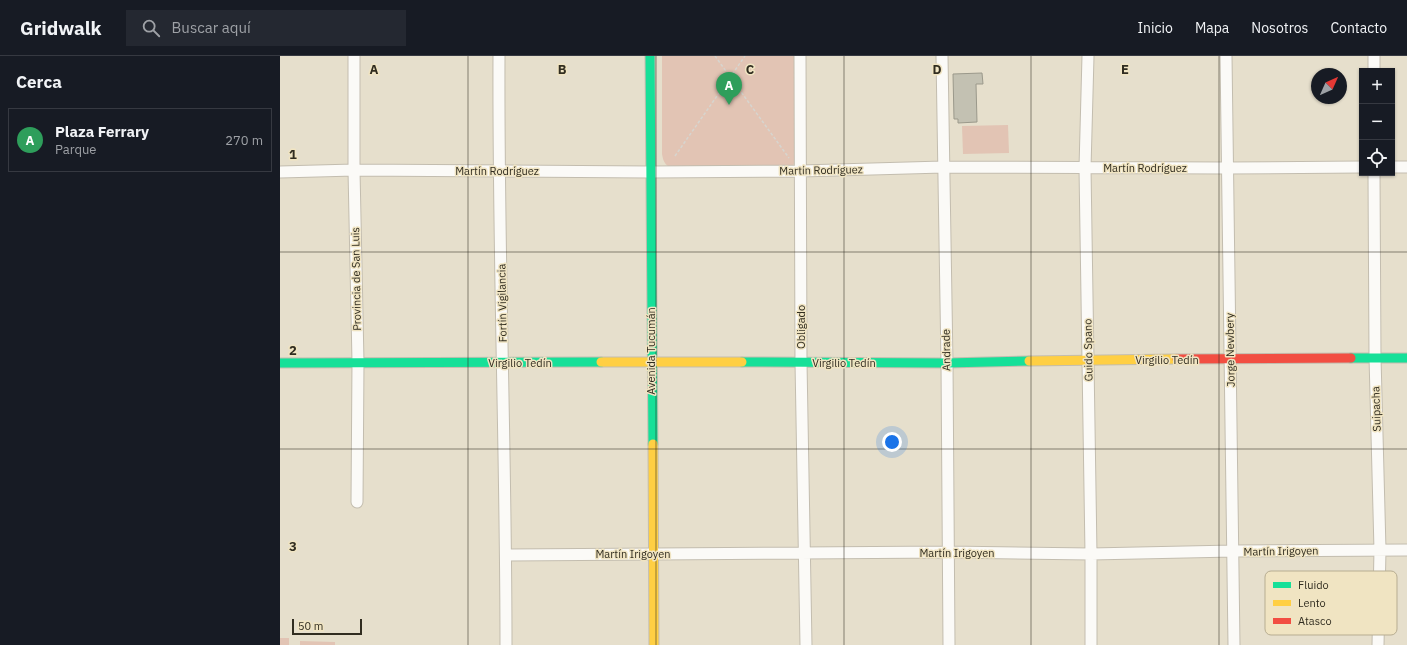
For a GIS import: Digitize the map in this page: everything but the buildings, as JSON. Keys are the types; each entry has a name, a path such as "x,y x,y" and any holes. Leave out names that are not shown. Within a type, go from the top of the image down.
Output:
{"street":[{"name":"Provincia de San Luis","path":"354,56 354,170 358,362 357,502"},
{"name":"Fortín Vigilancia","path":"499,56 498,171 503,363 506,645"},
{"name":"Avenida Tucumán","path":"650,56 654,645"},
{"name":"Obligado","path":"800,56 801,362 806,645"},
{"name":"Andrade","path":"942,56 947,363 949,645"},
{"name":"Guido Spano","path":"1088,56 1085,168 1091,645"},
{"name":"Jorge Newbery","path":"1226,56 1234,645"},
{"path":"1374,56 1374,68"},
{"name":"Martín Rodríguez","path":"280,172 354,170 650,172 801,171 943,167 1359,167"},
{"path":"1395,167 1407,167"},
{"name":"Suipacha","path":"1374,176 1374,358 1380,571"},
{"name":"Virgilio Tedín","path":"280,363 503,363 651,361 947,363 1088,360 1407,358"},
{"name":"Martín Irigoyen","path":"506,555 948,552 1091,554 1233,551 1407,550"},
{"name":"Suipacha","path":"1378,635 1378,645"}],"path":[{"path":"715,56 789,158"},
{"path":"675,156 745,56"}],"shaded area":[{"path":"662,56 796,56 796,161 792,167 669,167 664,161 662,154"},
{"path":"1008,125 1009,153 963,154 962,126"},
{"path":"280,638 289,638 289,645 280,645"},
{"path":"300,641 335,642 335,645 300,645"}],"traffic: fast":[{"path":"650,56 653,444"},
{"path":"1351,358 1407,358"},
{"path":"742,362 947,363 1029,361"},
{"path":"280,363 601,362"}],"traffic: slow":[{"path":"1029,361 1177,359"},
{"path":"601,362 742,362"},
{"path":"653,444 654,645"}],"traffic: jam":[{"path":"1177,359 1351,358"}],"place":[{"name":"Plaza Ferrary","path":"729,105"}]}
